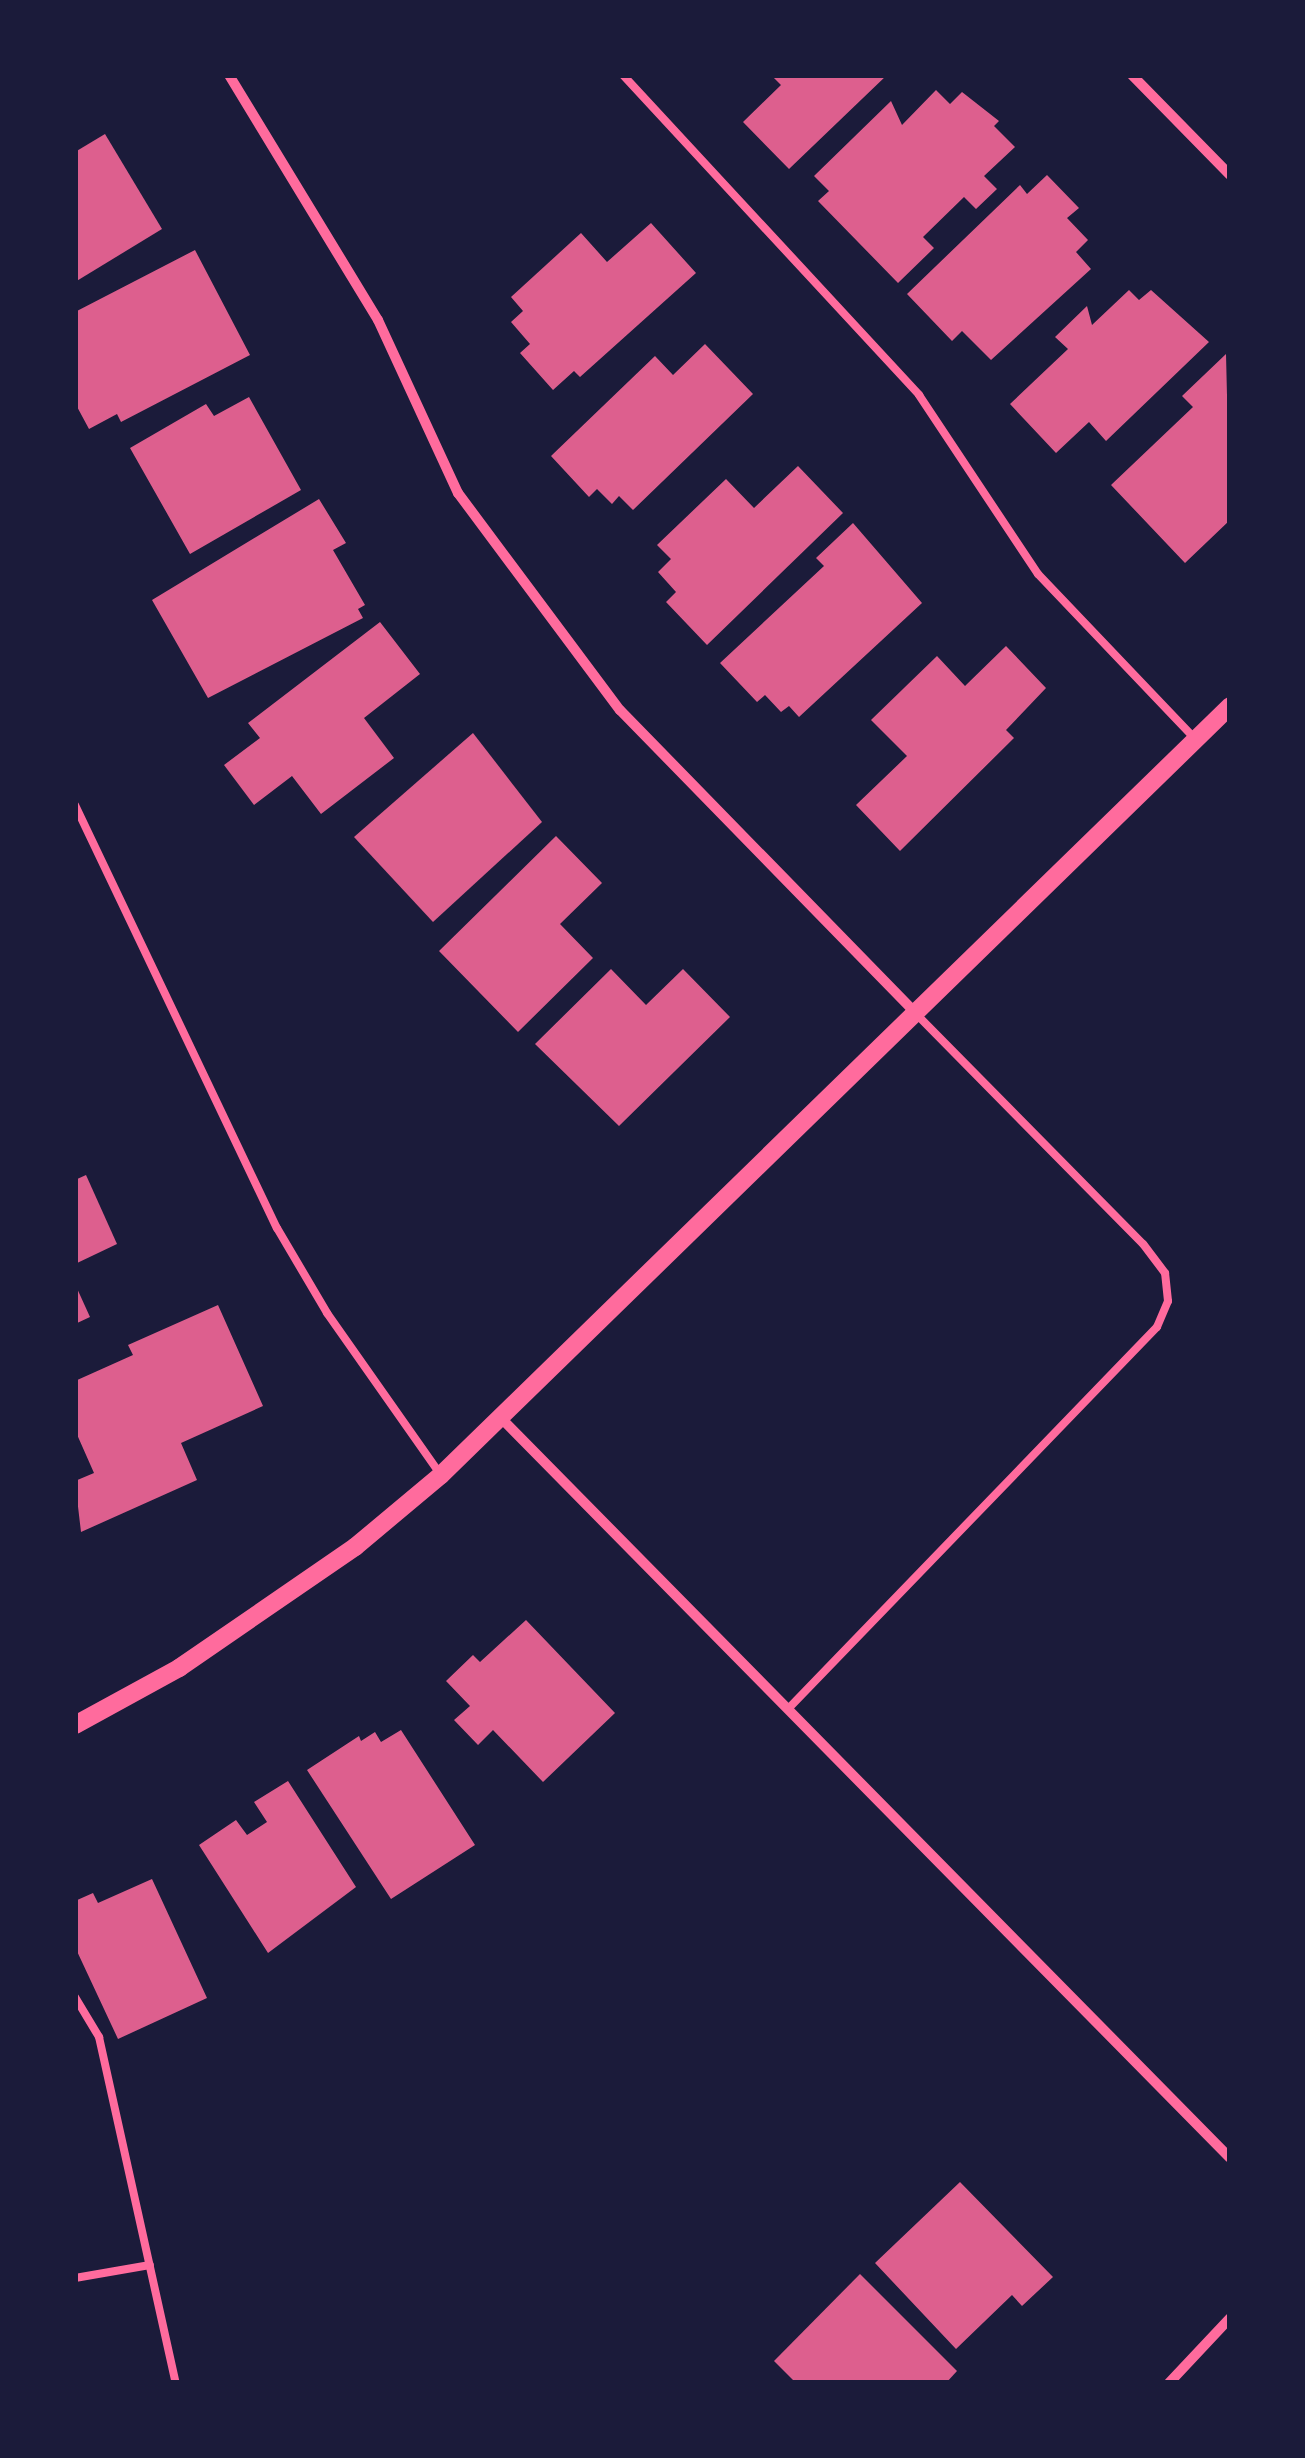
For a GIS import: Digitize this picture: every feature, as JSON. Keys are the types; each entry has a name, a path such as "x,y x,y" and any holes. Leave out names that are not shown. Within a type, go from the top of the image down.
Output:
{"street":[{"path":"229,75 378,320 458,493 620,710 916,1013"},
{"path":"1132,75 1230,175"},
{"path":"75,1725 195,1657 355,1547 441,1475 1230,706"},
{"path":"502,1419 1230,2158"},
{"path":"1169,2383 1230,2318"}],"lane":[{"path":"623,75 919,394 1038,574 1196,740"},
{"path":"75,805 277,1228 326,1312 441,1475"},
{"path":"788,1709 1157,1327 1168,1301 1164,1273 1143,1244 916,1013"},
{"path":"75,1997 99,2037 176,2383"},
{"path":"75,2278 150,2265"}],"building":[{"path":"771,75 887,75 789,169 743,122 781,85"},
{"path":"936,90 950,104 962,92 999,121 994,126 1015,147 984,176 997,189 976,209 964,197 923,237 934,248 898,283 818,201 829,191 814,176 891,101 902,125"},
{"path":"105,134 162,229 75,282 75,152"},
{"path":"1047,175 1079,208 1067,218 1088,240 1076,252 1091,269 991,360 962,331 952,341 907,294 1020,185 1027,194"},
{"path":"651,223 696,273 580,377 574,371 553,390 520,353 530,344 511,322 523,311 511,297 581,233 607,262"},
{"path":"195,250 250,355 121,422 117,414 89,429 75,403 75,312"},
{"path":"1129,290 1139,300 1151,290 1209,342 1106,441 1089,422 1056,453 1010,404 1068,349 1055,337 1087,306 1092,325"},
{"path":"705,344 753,394 633,510 619,496 612,504 597,489 589,497 551,456 655,356 673,375"},
{"path":"1226,354 1230,520 1185,563 1111,485 1193,407 1182,396"},
{"path":"249,397 301,490 190,554 130,448 206,404 214,416"},
{"path":"798,466 843,513 707,645 666,602 676,592 658,572 671,559 657,545 726,479 754,508"},
{"path":"319,499 346,543 333,550 365,605 358,609 363,618 208,698 152,600"},
{"path":"853,523 922,603 799,717 789,706 781,712 765,695 757,702 720,663 824,566 816,558"},
{"path":"380,622 420,674 364,718 394,758 321,814 292,776 254,805 224,765 260,738 248,723"},
{"path":"1006,646 1046,688 1006,730 1014,738 900,851 856,805 907,756 871,720 937,656 965,686"},
{"path":"473,733 542,822 433,922 354,837"},
{"path":"556,836 602,883 560,924 593,958 518,1032 439,951"},
{"path":"611,969 646,1005 683,969 730,1017 619,1126 535,1044"},
{"path":"86,1175 117,1244 75,1264 75,1180"},
{"path":"75,1284 90,1317 75,1324"},
{"path":"218,1305 263,1406 181,1443 197,1480 81,1532 75,1481 94,1473 75,1430 75,1381 133,1355 128,1345"},
{"path":"526,1620 615,1713 543,1782 493,1730 478,1745 454,1720 470,1706 446,1681 473,1655 480,1662"},
{"path":"401,1730 475,1845 391,1899 307,1770 359,1736 361,1741 375,1732 381,1742"},
{"path":"288,1781 356,1887 268,1953 199,1845 236,1820 247,1835 267,1822 254,1802"},
{"path":"152,1879 207,1998 118,2039 75,1947 75,1901 93,1893 98,1903"},
{"path":"960,2182 1053,2277 1022,2306 1012,2295 956,2349 875,2263"},
{"path":"860,2274 957,2371 946,2383 796,2383 774,2361"}]}
